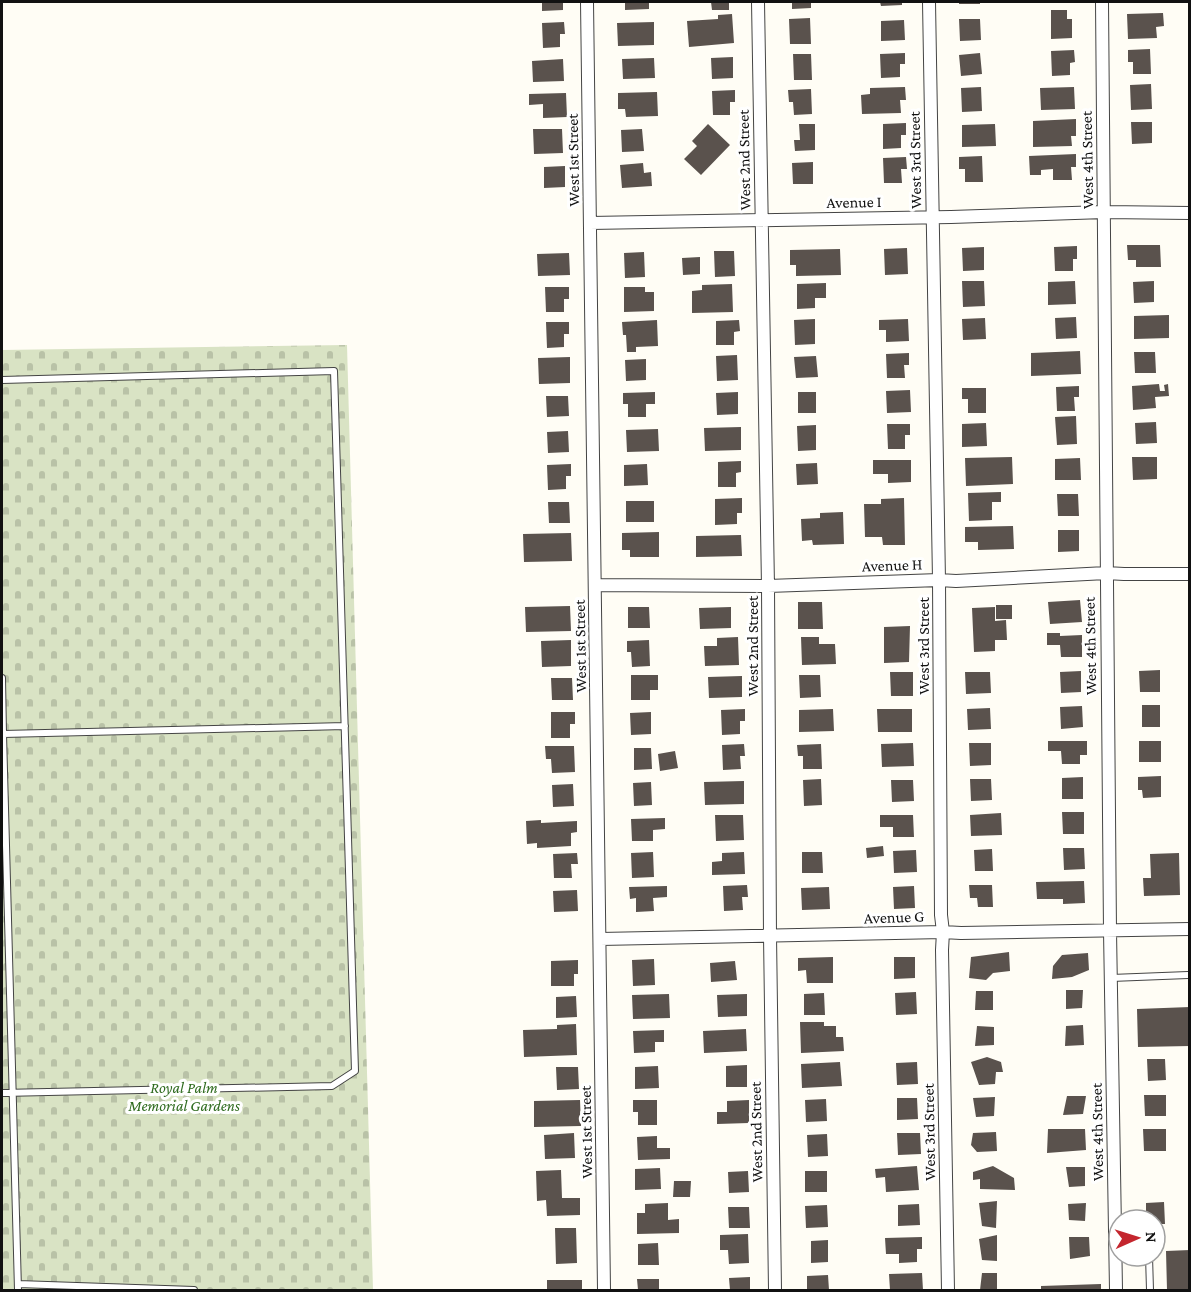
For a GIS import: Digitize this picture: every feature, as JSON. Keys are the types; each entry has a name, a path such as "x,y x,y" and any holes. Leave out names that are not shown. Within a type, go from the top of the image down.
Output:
{"street":[{"name":"West 1st Street","path":"587,2 604,1290"},
{"name":"West 2nd Street","path":"758,2 768,586 775,1290"},
{"name":"West 3rd Street","path":"929,2 948,1290"},
{"name":"West 4th Street","path":"1102,2 1110,978 1116,1208"},
{"name":"Avenue I","path":"590,223 1104,212 1190,213"},
{"name":"Avenue H","path":"596,585 768,586 956,581 1106,573 1190,574"},
{"name":"Avenue G","path":"600,939 1190,929"},
{"name":"West 4th Street","path":"1116,1290 1117,1268"}],"lane":[{"path":"2,380 334,371 355,1071 332,1086 2,1092"},
{"path":"2,678 18,1287 194,1290"},
{"path":"2,734 345,726"},
{"path":"1110,978 1188,975"},
{"path":"1149,1268 1150,1290"}],"green space":[{"name":"Royal Palm Memorial Gardens","path":"347,345 373,1290 2,1290 2,350"}],"building":[{"path":"542,2 563,2 563,10 542,11"},
{"path":"625,2 649,2 649,9 625,10"},
{"path":"711,2 729,2 729,10 712,10"},
{"path":"792,2 811,2 811,8 792,9"},
{"path":"880,2 902,2 902,5 881,6"},
{"path":"959,2 980,2 980,4 959,4"},
{"path":"1051,10 1067,10 1067,19 1072,19 1072,38 1051,39"},
{"path":"1163,13 1164,26 1156,27 1157,38 1128,39 1127,14"},
{"path":"732,14 734,43 689,47 687,21 718,19 718,15"},
{"path":"810,18 811,44 790,44 789,19"},
{"path":"959,19 980,19 981,40 960,41"},
{"path":"904,20 905,40 881,41 881,21"},
{"path":"564,22 565,34 560,34 560,47 543,48 542,23"},
{"path":"654,22 654,45 618,46 617,23"},
{"path":"1150,49 1151,74 1133,74 1133,62 1128,62 1128,50"},
{"path":"1074,50 1075,62 1070,63 1070,75 1052,76 1051,51"},
{"path":"905,53 905,64 900,64 900,77 881,78 880,54"},
{"path":"980,53 982,74 961,76 959,55"},
{"path":"793,54 811,54 812,80 794,80"},
{"path":"733,57 733,78 712,79 711,58"},
{"path":"654,58 655,78 623,79 622,59"},
{"path":"563,59 564,81 533,82 532,61"},
{"path":"1151,84 1152,109 1131,110 1130,85"},
{"path":"905,87 906,100 900,100 901,113 862,114 861,95 870,94 870,88"},
{"path":"981,87 982,111 962,112 961,88"},
{"path":"1074,87 1075,109 1041,110 1040,88"},
{"path":"811,89 812,114 794,115 793,102 789,102 788,90"},
{"path":"735,90 735,102 730,102 730,115 713,115 712,91"},
{"path":"657,92 658,116 626,117 625,109 618,109 618,93"},
{"path":"566,93 567,117 543,118 543,104 529,105 529,94"},
{"path":"1076,119 1076,136 1071,136 1072,146 1033,147 1033,121"},
{"path":"1131,122 1152,122 1152,143 1132,144"},
{"path":"906,123 906,135 901,135 901,148 883,149 883,124"},
{"path":"708,124 730,145 701,175 684,159 697,146 692,141"},
{"path":"799,124 815,124 815,150 795,151 794,140 800,140"},
{"path":"995,124 996,146 962,147 962,125"},
{"path":"533,129 562,129 563,153 534,154"},
{"path":"642,129 644,151 622,152 621,130"},
{"path":"1076,154 1076,167 1071,167 1072,180 1053,180 1053,169 1041,170 1041,175 1030,175 1029,156"},
{"path":"982,156 983,182 965,182 965,169 959,169 959,157"},
{"path":"906,157 907,169 901,169 902,183 884,183 883,158"},
{"path":"813,162 813,184 793,184 792,163"},
{"path":"643,163 644,173 651,172 652,186 622,188 620,165"},
{"path":"565,166 565,187 544,188 544,167"},
{"path":"1127,245 1160,245 1161,267 1136,267 1136,260 1128,260"},
{"path":"1077,246 1077,259 1073,259 1073,271 1055,271 1054,247"},
{"path":"984,247 984,270 963,271 962,248"},
{"path":"907,248 908,274 885,275 884,249"},
{"path":"840,249 841,275 796,276 796,265 790,265 790,250"},
{"path":"714,251 734,251 735,276 715,277"},
{"path":"644,252 645,277 625,278 624,253"},
{"path":"569,253 570,275 538,276 537,254"},
{"path":"700,257 700,274 683,275 682,258"},
{"path":"962,281 984,281 985,306 963,307"},
{"path":"1075,281 1076,304 1048,305 1048,282"},
{"path":"1154,281 1154,302 1134,303 1133,282"},
{"path":"826,283 826,298 815,298 815,308 797,309 797,284"},
{"path":"732,284 733,312 692,313 692,291 702,290 702,285"},
{"path":"545,287 569,287 569,299 564,299 564,312 546,312"},
{"path":"624,287 645,287 645,292 654,292 654,311 624,312"},
{"path":"1169,315 1169,338 1134,339 1134,316"},
{"path":"1076,317 1077,338 1056,339 1055,318"},
{"path":"985,318 986,339 963,340 962,319"},
{"path":"815,319 815,344 795,345 794,320"},
{"path":"908,319 909,341 886,342 886,330 879,330 879,320"},
{"path":"657,320 658,346 636,347 636,352 627,352 626,335 623,335 622,322"},
{"path":"739,320 740,331 734,332 734,345 716,345 716,321"},
{"path":"546,322 569,322 569,334 564,334 564,347 547,348"},
{"path":"1080,351 1081,374 1031,376 1031,353"},
{"path":"1134,352 1155,352 1156,373 1135,373"},
{"path":"909,353 909,365 904,365 905,378 887,378 886,354"},
{"path":"737,355 738,380 717,381 716,356"},
{"path":"816,356 818,377 796,378 794,357"},
{"path":"570,357 570,383 539,384 538,358"},
{"path":"646,359 646,380 626,381 625,360"},
{"path":"1159,384 1160,391 1165,391 1164,385 1168,384 1169,396 1155,397 1156,408 1133,410 1132,386"},
{"path":"1079,386 1079,397 1074,397 1075,411 1057,411 1056,387"},
{"path":"962,388 986,388 986,413 968,413 968,399 962,399"},
{"path":"910,390 911,412 887,413 886,391"},
{"path":"655,392 655,404 646,404 646,417 628,417 628,404 623,404 623,393"},
{"path":"738,392 738,414 717,415 716,393"},
{"path":"798,392 816,392 816,413 798,413"},
{"path":"546,396 568,396 569,416 547,417"},
{"path":"1076,416 1077,444 1057,445 1055,417"},
{"path":"1156,422 1157,443 1136,444 1135,423"},
{"path":"986,423 987,446 962,447 962,424"},
{"path":"887,424 910,424 910,435 905,435 905,449 888,449"},
{"path":"816,425 816,450 798,451 797,426"},
{"path":"741,427 741,450 705,451 704,428"},
{"path":"658,429 659,451 627,452 626,430"},
{"path":"568,431 569,452 548,453 547,432"},
{"path":"1012,457 1013,484 966,486 965,458"},
{"path":"1132,457 1157,457 1157,479 1133,480"},
{"path":"1080,458 1081,480 1055,480 1055,459"},
{"path":"873,460 911,460 911,482 888,483 888,474 873,474"},
{"path":"741,461 741,472 736,473 736,487 718,487 718,462"},
{"path":"817,463 818,484 797,485 796,464"},
{"path":"571,464 571,476 566,476 566,489 548,490 547,465"},
{"path":"647,464 648,485 624,486 624,465"},
{"path":"1001,492 1001,502 992,502 992,520 969,521 968,493"},
{"path":"1057,494 1078,494 1079,516 1058,516"},
{"path":"742,498 742,513 737,513 737,524 715,525 715,499"},
{"path":"904,498 905,545 883,545 882,537 865,537 864,504 881,504 881,499"},
{"path":"626,501 654,501 654,522 626,522"},
{"path":"548,502 569,502 570,523 549,523"},
{"path":"843,512 844,544 813,545 812,540 802,541 801,519 820,518 820,513"},
{"path":"1013,526 1014,549 978,550 978,542 965,542 965,527"},
{"path":"1058,530 1079,530 1079,551 1058,552"},
{"path":"659,532 659,557 630,557 630,550 622,550 622,533"},
{"path":"571,533 572,561 524,562 523,534"},
{"path":"741,535 742,556 696,557 696,536"},
{"path":"1080,600 1082,622 1050,624 1048,602"},
{"path":"798,602 822,602 823,629 798,629"},
{"path":"996,605 1012,605 1012,619 996,619"},
{"path":"570,606 571,631 526,632 525,607"},
{"path":"628,607 649,607 650,628 628,628"},
{"path":"731,607 731,628 700,629 699,608"},
{"path":"995,607 995,621 1006,620 1007,640 995,640 995,651 974,652 972,608"},
{"path":"910,626 909,662 884,663 884,627"},
{"path":"1047,633 1060,633 1060,636 1082,635 1082,657 1061,657 1060,645 1047,645"},
{"path":"738,637 739,665 705,666 704,646 717,646 717,638"},
{"path":"801,637 819,637 819,644 835,644 836,664 802,665"},
{"path":"571,640 571,666 542,667 541,641"},
{"path":"649,640 650,666 632,667 631,652 627,652 627,641"},
{"path":"1160,670 1160,692 1140,692 1139,671"},
{"path":"1081,671 1081,692 1061,693 1060,672"},
{"path":"890,672 913,672 913,696 891,696"},
{"path":"965,672 990,672 991,693 966,694"},
{"path":"631,675 658,675 658,690 650,690 650,700 631,700"},
{"path":"799,675 820,675 821,697 800,698"},
{"path":"742,676 742,697 709,698 708,677"},
{"path":"551,678 572,678 573,700 552,700"},
{"path":"1142,705 1160,705 1160,727 1142,727"},
{"path":"1082,706 1083,727 1061,729 1060,707"},
{"path":"990,708 991,729 968,730 967,709"},
{"path":"745,709 745,721 740,721 740,734 722,735 721,710"},
{"path":"833,709 834,731 799,732 799,710"},
{"path":"877,709 912,709 912,732 878,732"},
{"path":"551,712 575,712 575,724 570,724 570,738 551,738"},
{"path":"651,712 651,734 631,735 630,713"},
{"path":"1048,741 1087,741 1087,755 1080,755 1080,764 1062,764 1061,751 1048,751"},
{"path":"1139,741 1161,741 1161,762 1139,762"},
{"path":"913,743 914,766 882,767 881,744"},
{"path":"969,743 991,743 991,765 970,766"},
{"path":"744,744 745,756 740,756 741,769 723,770 722,745"},
{"path":"821,744 822,769 803,769 803,756 798,756 797,745"},
{"path":"545,746 574,746 575,772 552,773 551,759 546,759"},
{"path":"634,748 651,748 652,769 634,770"},
{"path":"675,751 678,768 660,771 658,754"},
{"path":"1161,776 1161,797 1143,798 1142,790 1138,790 1138,777"},
{"path":"1083,777 1083,799 1062,799 1062,778"},
{"path":"821,779 822,805 804,806 803,780"},
{"path":"970,779 991,779 992,800 971,801"},
{"path":"891,780 913,780 914,801 892,802"},
{"path":"744,781 744,804 705,805 704,782"},
{"path":"651,782 652,805 634,806 633,783"},
{"path":"573,784 574,806 553,807 552,785"},
{"path":"1062,812 1084,812 1084,834 1063,834"},
{"path":"1001,813 1002,835 971,836 970,815"},
{"path":"715,815 743,815 744,840 716,841"},
{"path":"880,815 913,815 914,837 893,837 893,827 880,827"},
{"path":"665,818 665,829 653,830 653,841 632,841 631,819"},
{"path":"541,820 541,823 577,821 577,832 571,833 571,846 537,848 537,843 527,844 526,821"},
{"path":"883,846 884,856 867,858 866,848"},
{"path":"1063,848 1084,848 1085,869 1064,870"},
{"path":"992,849 993,871 975,871 974,850"},
{"path":"916,850 917,872 894,873 893,851"},
{"path":"653,852 654,877 632,878 631,853"},
{"path":"744,852 745,874 712,875 712,862 722,861 722,853"},
{"path":"802,852 822,852 823,873 802,873"},
{"path":"577,853 578,864 571,864 572,878 554,878 553,854"},
{"path":"1179,853 1180,895 1144,896 1143,878 1151,878 1150,854"},
{"path":"1084,881 1085,903 1063,904 1063,899 1037,899 1036,882"},
{"path":"747,885 748,897 742,897 743,910 724,911 723,886"},
{"path":"969,885 992,885 993,907 978,907 977,898 970,898"},
{"path":"667,886 667,897 653,898 654,911 636,912 636,898 630,899 629,887"},
{"path":"914,886 915,908 894,909 893,887"},
{"path":"829,887 830,909 802,910 801,888"},
{"path":"577,890 578,911 554,912 553,891"},
{"path":"1009,952 1010,971 993,973 986,980 969,978 971,957"},
{"path":"1088,953 1089,970 1072,977 1052,979 1053,966 1062,955"},
{"path":"833,957 833,983 807,983 806,970 798,971 798,958"},
{"path":"894,957 915,957 915,978 894,979"},
{"path":"654,959 655,985 633,986 632,960"},
{"path":"578,960 578,974 574,974 574,986 551,986 551,961"},
{"path":"735,961 737,980 711,982 710,963"},
{"path":"1066,990 1083,990 1082,1008 1066,1009"},
{"path":"976,991 993,991 993,1010 975,1010"},
{"path":"916,992 917,1014 896,1015 895,993"},
{"path":"824,993 825,1015 804,1015 804,994"},
{"path":"669,994 670,1018 633,1019 632,995"},
{"path":"747,994 747,1016 718,1017 717,995"},
{"path":"576,996 577,1017 556,1018 556,997"},
{"path":"1190,1007 1190,1046 1138,1047 1137,1009"},
{"path":"800,1022 824,1022 824,1026 836,1026 836,1037 843,1037 844,1051 801,1053"},
{"path":"576,1024 577,1055 524,1057 523,1030 557,1029 557,1025"},
{"path":"1083,1025 1084,1045 1065,1046 1066,1026"},
{"path":"977,1026 994,1027 994,1045 975,1046"},
{"path":"746,1029 747,1051 704,1053 703,1031"},
{"path":"664,1030 664,1042 655,1042 655,1052 634,1053 633,1031"},
{"path":"987,1057 1001,1062 1003,1072 996,1072 995,1084 979,1085 971,1062"},
{"path":"1147,1059 1165,1059 1166,1080 1148,1081"},
{"path":"840,1062 842,1086 802,1088 801,1064"},
{"path":"917,1062 918,1084 897,1085 896,1063"},
{"path":"747,1065 747,1087 726,1087 726,1066"},
{"path":"658,1066 659,1088 635,1089 635,1067"},
{"path":"556,1067 578,1067 579,1089 557,1090"},
{"path":"1144,1095 1166,1095 1166,1116 1145,1116"},
{"path":"1067,1096 1086,1096 1083,1114 1063,1115"},
{"path":"995,1097 994,1116 976,1117 973,1098"},
{"path":"897,1098 917,1098 918,1119 897,1120"},
{"path":"826,1099 827,1121 806,1122 805,1100"},
{"path":"580,1100 581,1126 534,1127 534,1101"},
{"path":"633,1100 657,1100 657,1125 638,1125 638,1112 633,1112"},
{"path":"749,1100 749,1123 717,1124 717,1112 727,1112 727,1101"},
{"path":"1048,1129 1085,1129 1086,1150 1047,1153"},
{"path":"1143,1129 1166,1129 1166,1151 1144,1151"},
{"path":"996,1132 997,1151 977,1152 971,1145 973,1133"},
{"path":"574,1133 575,1158 545,1159 544,1135"},
{"path":"897,1133 920,1133 921,1154 898,1155"},
{"path":"827,1134 828,1156 808,1157 807,1135"},
{"path":"657,1136 657,1148 670,1148 670,1159 638,1160 637,1137"},
{"path":"917,1166 919,1190 886,1192 885,1177 876,1178 875,1169"},
{"path":"993,1166 1014,1178 1015,1190 980,1189 980,1179 973,1180 973,1172"},
{"path":"1066,1167 1085,1167 1085,1186 1069,1187"},
{"path":"660,1168 661,1189 635,1190 635,1169"},
{"path":"561,1170 562,1198 580,1198 580,1215 547,1216 546,1200 537,1201 536,1171"},
{"path":"748,1171 749,1192 729,1193 728,1172"},
{"path":"805,1171 827,1171 827,1192 805,1192"},
{"path":"674,1181 691,1181 690,1197 673,1197"},
{"path":"997,1201 996,1228 982,1226 979,1203"},
{"path":"1164,1202 1164,1208 1146,1208 1146,1203"},
{"path":"668,1203 668,1220 679,1219 679,1233 637,1234 637,1213 645,1213 645,1204"},
{"path":"1086,1203 1085,1221 1069,1220 1068,1204"},
{"path":"919,1204 920,1225 898,1226 898,1205"},
{"path":"827,1205 828,1227 806,1228 805,1206"},
{"path":"728,1207 749,1207 750,1228 729,1228"},
{"path":"555,1228 576,1228 577,1263 556,1264"},
{"path":"748,1234 749,1263 729,1264 728,1250 720,1250 720,1235"},
{"path":"997,1235 997,1261 982,1260 979,1239"},
{"path":"922,1237 922,1249 917,1249 917,1262 899,1263 899,1254 886,1254 885,1238"},
{"path":"1069,1237 1089,1237 1090,1256 1070,1259"},
{"path":"828,1240 828,1262 811,1263 811,1241"},
{"path":"658,1243 659,1265 638,1265 638,1244"},
{"path":"1190,1250 1190,1290 1167,1290 1167,1251"},
{"path":"922,1273 923,1290 890,1290 889,1274"},
{"path":"982,1273 997,1273 997,1290 980,1290"},
{"path":"828,1275 829,1290 807,1290 807,1276"},
{"path":"750,1277 750,1290 730,1290 729,1278"},
{"path":"637,1279 659,1279 659,1290 638,1290"},
{"path":"547,1280 582,1280 582,1290 547,1290"},
{"path":"1101,1284 1101,1290 1041,1290 1041,1286"}]}
